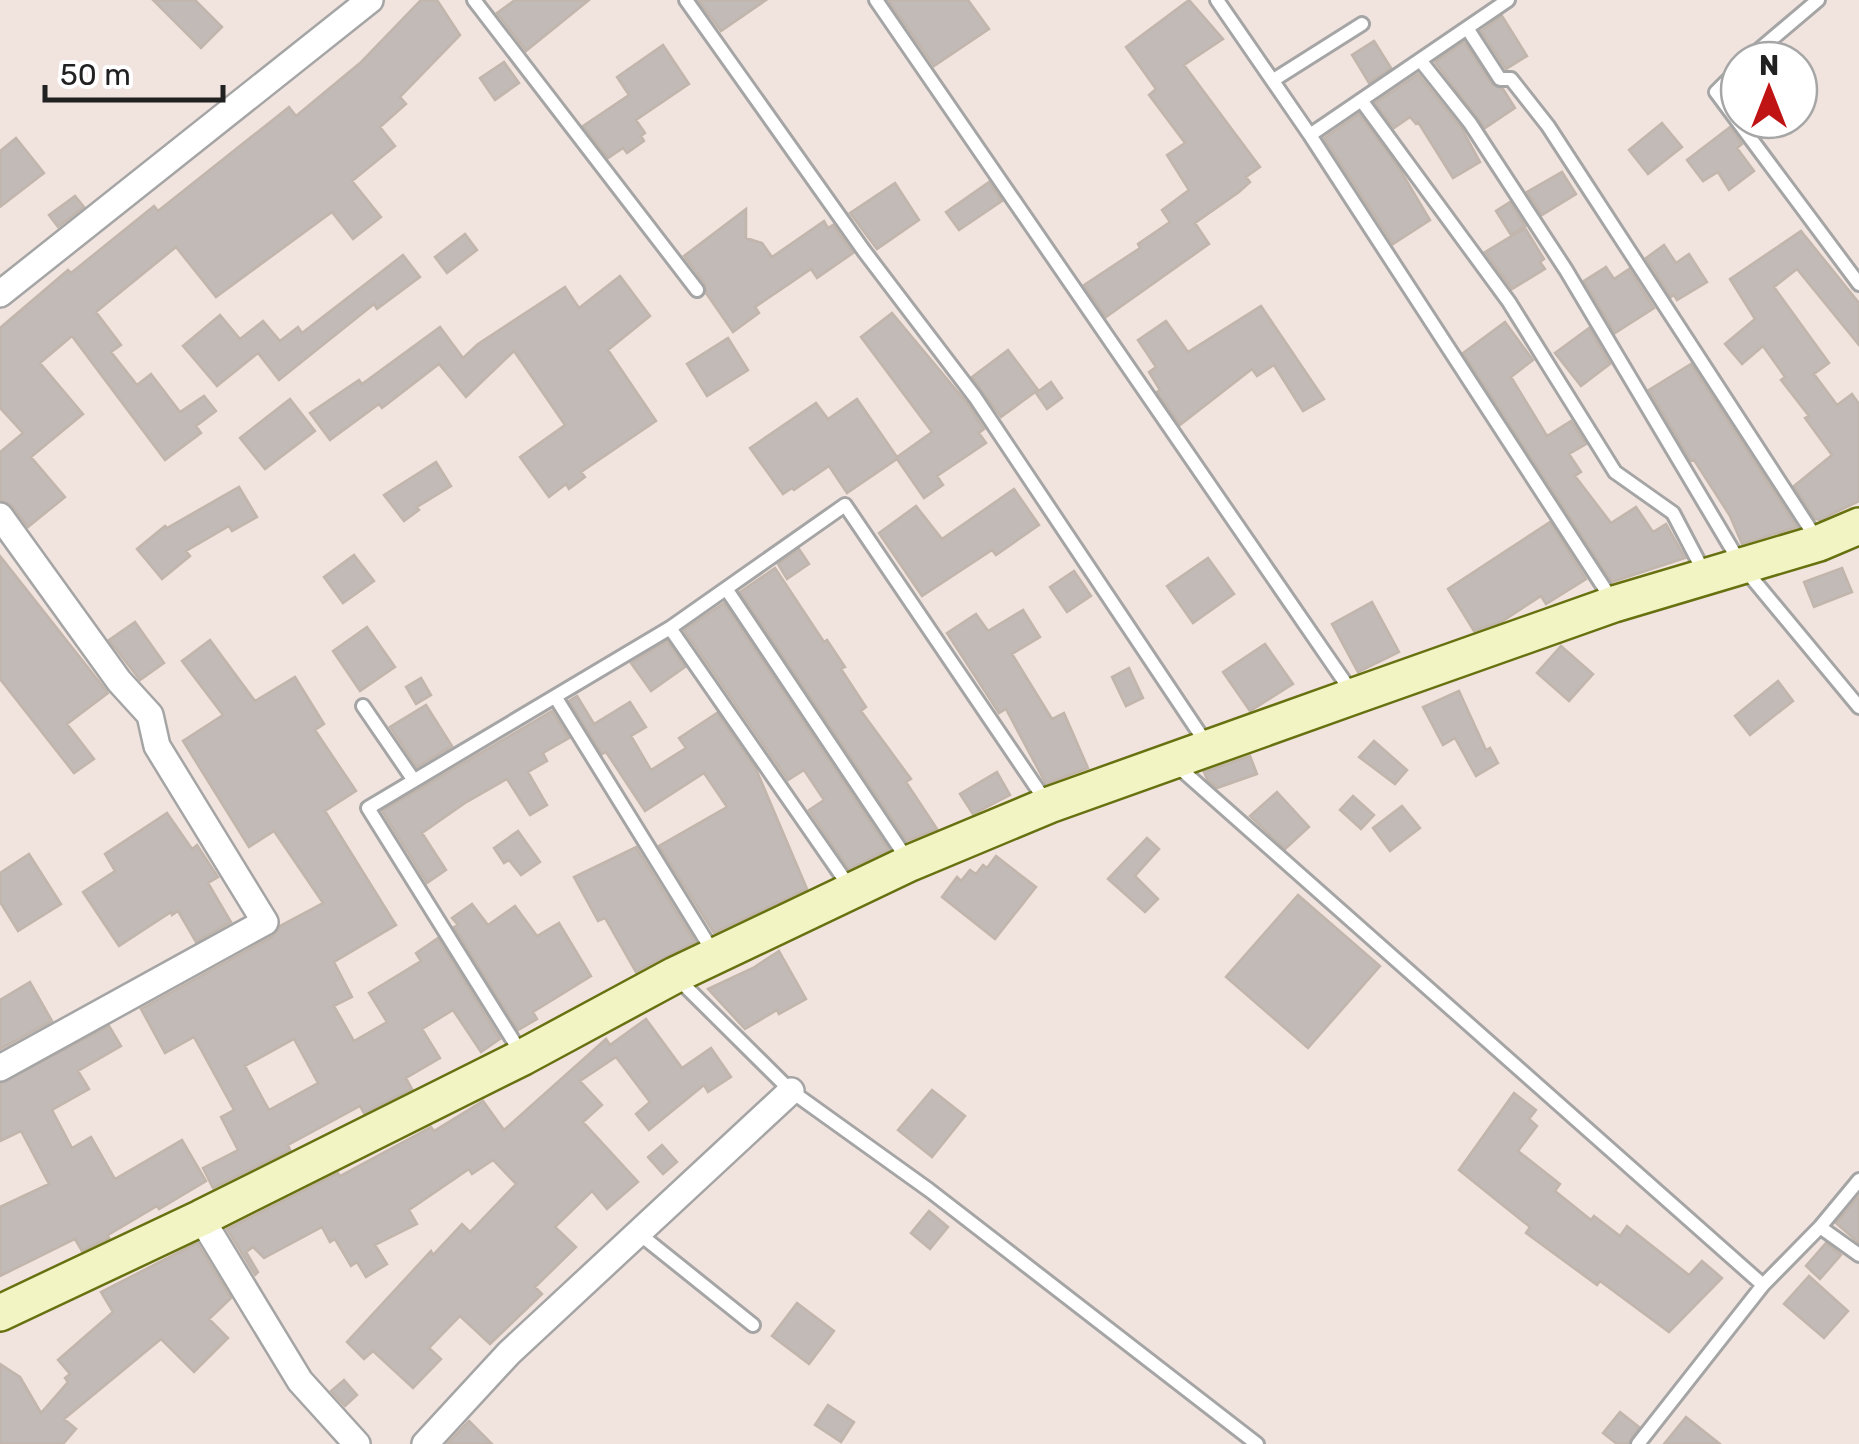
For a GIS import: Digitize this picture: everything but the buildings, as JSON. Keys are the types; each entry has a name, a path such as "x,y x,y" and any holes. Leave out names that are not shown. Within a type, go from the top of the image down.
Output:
{"street":[{"path":"0,294 361,3"},
{"path":"0,516 119,681 150,715 157,746 265,922 0,1068"},
{"path":"0,1312 202,1218 524,1058 715,954 910,863 1049,806 1354,696 1614,604 1819,543 1859,526"},
{"path":"425,1444 510,1353 791,1091"},
{"path":"202,1218 300,1381 356,1444"}],"lane":[{"path":"474,0 697,290"},
{"path":"686,0 864,252 976,398 1210,748"},
{"path":"876,0 1354,696"},
{"path":"1217,0 1275,79 1614,604"},
{"path":"1310,135 1508,0"},
{"path":"1793,0 1803,13"},
{"path":"1771,40 1818,0"},
{"path":"1275,79 1362,24"},
{"path":"1467,28 1500,78 1511,79 1548,126 1819,543"},
{"path":"1420,60 1470,123 1566,270 1742,566 1859,707"},
{"path":"1360,100 1508,302 1615,472 1673,512 1706,576"},
{"path":"1752,140 1859,284"},
{"path":"524,1058 368,808 670,628 845,505 1049,806"},
{"path":"728,590 910,863"},
{"path":"670,628 852,889"},
{"path":"556,698 715,954"},
{"path":"363,706 413,778"},
{"path":"1173,763 1763,1285"},
{"path":"674,975 791,1091 929,1190 1257,1444"},
{"path":"1638,1444 1763,1285 1859,1180"},
{"path":"1820,1227 1859,1255"},
{"path":"637,1232 753,1325"}],"shaded area":[{"path":"0,0 1859,0 1859,1444 0,1444"}]}
